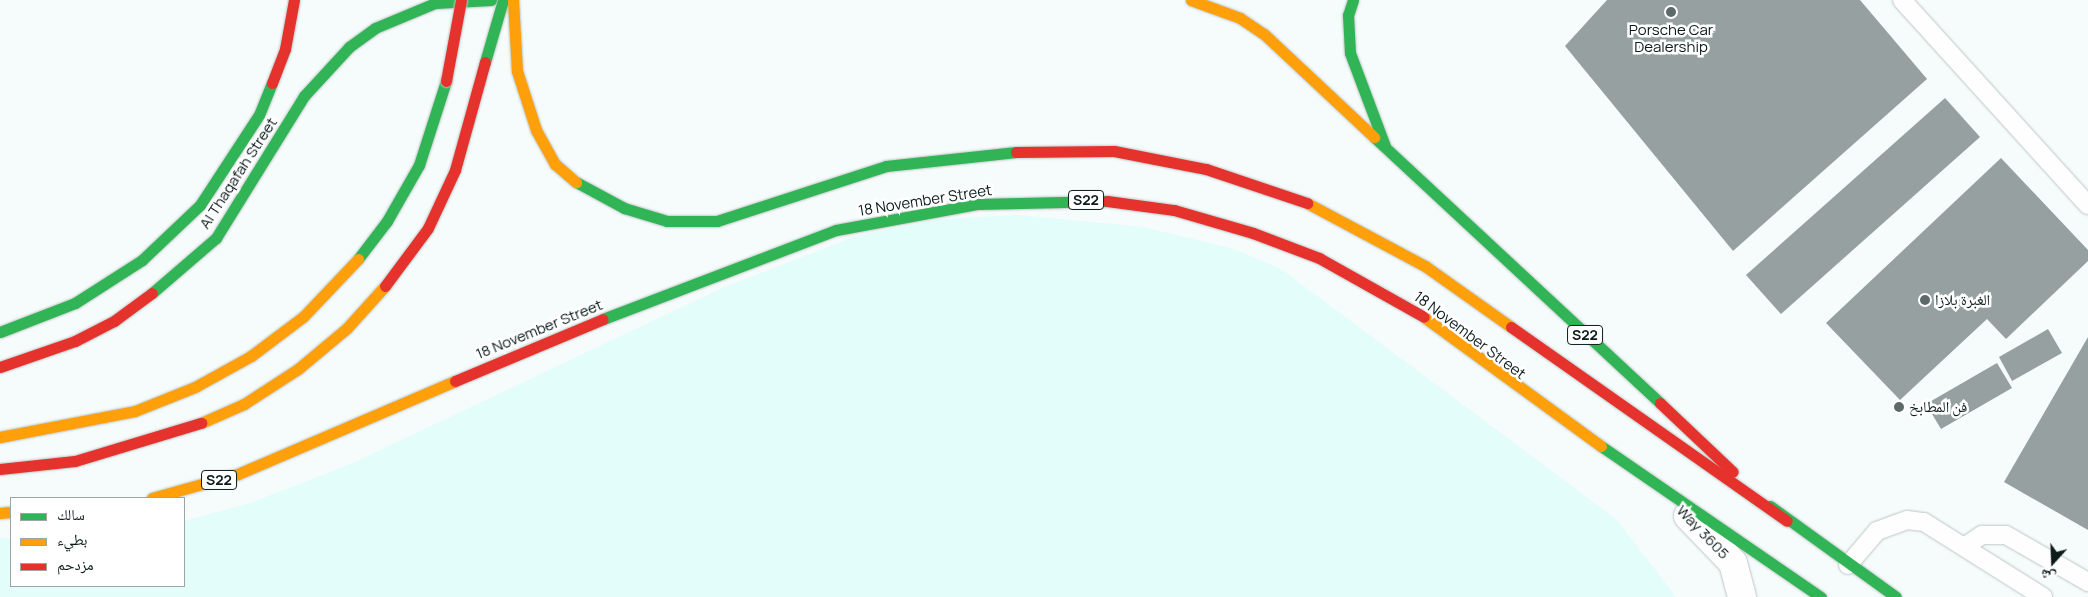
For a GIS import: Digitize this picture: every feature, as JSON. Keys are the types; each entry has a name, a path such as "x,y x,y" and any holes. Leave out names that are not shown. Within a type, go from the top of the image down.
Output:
{"main road":[{"path":"0,332 60,309 109,283 172,233 200,205 242,147 285,49 294,0"},
{"path":"0,437 135,411 195,388 251,356 303,318 348,272 388,221 419,165 446,81 461,0"},
{"name":"Al Thaqafah Street","path":"0,367 75,341 114,321 184,269 216,238 304,96 349,47 375,28 435,3 491,0"},
{"path":"0,469 75,461 185,431 244,404 298,369 347,328 391,280 428,228 455,170 481,86 503,0"},
{"path":"512,0 517,71 536,130 555,164 583,188 624,208 667,221 717,220 886,166 1040,149 1114,151 1206,169 1316,206 1425,266 1787,521"},
{"name":"S22","path":"1192,0 1231,14 1264,34 1787,521 1896,597"},
{"path":"1353,0 1348,15 1350,53 1385,146"},
{"name":"18 November Street","path":"156,497 238,474 552,339 836,230 977,204 1043,200 1112,200 1174,210 1319,258 1412,308 1670,497 1821,597"}],"street":[{"name":"Way 3605","path":"1670,497 1733,563 1742,597"}],"lane":[{"path":"1902,0 2088,205"},
{"path":"1848,565 1876,531 1907,520 1924,522 2043,597"},
{"path":"1964,547 1982,535 2006,535 2088,582"}],"shaded area":[{"path":"1019,215 1143,227 1234,249 1281,269 1617,520 1676,597 0,597 0,538 10,538 10,587 185,587 185,521 250,503 353,463 720,289 856,236 941,219"}],"building":[{"path":"1607,0 1860,0 1927,79 1733,251 1565,46"},
{"path":"1945,98 1980,137 1781,314 1746,275"},
{"path":"2001,158 2088,250 2088,261 2006,339 1987,319 1900,400 1826,323"},
{"path":"2048,329 2062,353 2012,381 1999,357"},
{"path":"2088,337 2088,530 2004,482"},
{"path":"1997,363 2012,388 1941,429 1926,404"}],"traffic: fast":[{"path":"152,293 216,238 304,96 349,47 375,28 435,3 491,0"},
{"path":"485,62 503,0"},
{"path":"1353,0 1348,15 1350,53 1385,146"},
{"path":"358,259 387,221 419,165 446,81"},
{"path":"0,332 75,303 142,260 200,205 259,115 272,83"},
{"path":"1374,137 1660,403"},
{"path":"576,182 624,208 667,221 717,221 886,166 1016,152"},
{"path":"603,319 836,230 977,204 1107,201"},
{"path":"1601,446 1821,597"},
{"path":"1770,506 1896,597"}],"traffic: slow":[{"path":"513,0 517,71 536,130 555,164 576,182"},
{"path":"1191,0 1240,18 1264,34 1374,137"},
{"path":"1307,203 1425,266 1511,327"},
{"path":"0,437 135,411 195,387 251,356 303,317 358,259"},
{"path":"201,423 244,404 298,369 347,328 385,286"},
{"path":"1424,317 1601,446"},
{"path":"156,497 238,474 455,381"},
{"path":"0,513 10,512"}],"traffic: jam":[{"path":"272,83 285,49 294,0"},
{"path":"446,81 461,0"},
{"path":"385,286 428,228 455,170 485,62"},
{"path":"1016,152 1114,151 1206,169 1307,203"},
{"path":"1107,201 1174,210 1253,233 1319,258 1424,317"},
{"path":"0,367 75,341 114,321 152,293"},
{"path":"455,381 603,319"},
{"path":"1511,327 1787,521"},
{"path":"1660,403 1733,472"},
{"path":"0,469 75,461 201,423"}],"place":[{"name":"Porsche Car Dealership","path":"1671,12"},
{"name":"الغبرة بلازا","path":"1925,300"},
{"name":"فن المطابخ","path":"1899,407"}]}
